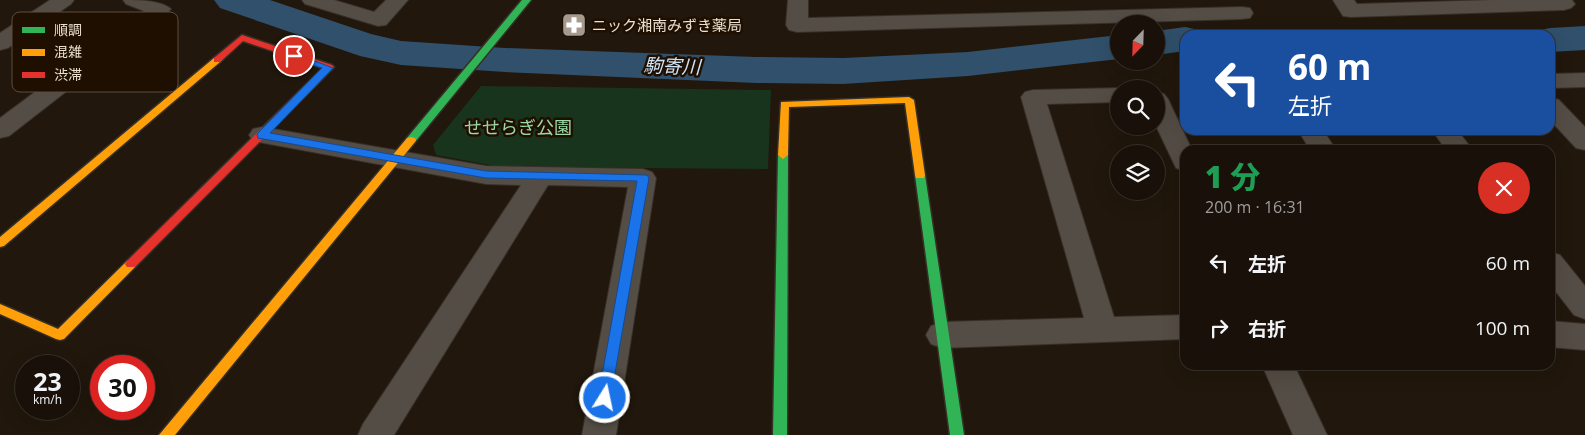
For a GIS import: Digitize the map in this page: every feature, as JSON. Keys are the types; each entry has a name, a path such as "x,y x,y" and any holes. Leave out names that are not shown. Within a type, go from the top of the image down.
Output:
{"street":[{"path":"46,12 64,0"},
{"path":"134,0 160,9 156,12"},
{"path":"312,0 378,20 398,0"},
{"path":"166,435 527,0"},
{"path":"798,0 798,25 1242,13 1234,0"},
{"path":"1343,0 1352,11 1457,4 1564,4 1560,0"},
{"path":"0,43 12,35"},
{"path":"0,243 242,38 329,68 60,335 0,309"},
{"path":"1555,81 1585,80"},
{"path":"0,130 50,92"},
{"path":"1103,330 1033,97 1110,95"},
{"path":"780,435 784,104 909,100 957,435"},
{"path":"1555,110 1585,142"},
{"path":"1165,119 1180,151"},
{"path":"262,135 395,157 486,175 643,178 599,435"},
{"path":"1448,135 1456,145"},
{"path":"375,435 540,177"},
{"path":"1555,269 1585,307"},
{"path":"942,335 1180,327"},
{"path":"1555,334 1585,337"},
{"path":"1280,370 1310,435"}],"green space":[{"name":"せせらぎ公園","path":"481,86 771,90 768,169 501,167 436,155 433,145"}],"waterway":[{"name":"駒寄川","path":"233,0 360,44 401,53 505,60 756,70 843,71 968,64 1110,48"},
{"name":"駒寄川","path":"1555,40 1585,38"},
{"name":"駒寄川","path":"1165,42 1180,40"}],"traffic: fast":[{"path":"411,140 527,0"},
{"path":"780,435 783,155"},
{"path":"920,175 957,435"}],"traffic: slow":[{"path":"0,243 217,60"},
{"path":"783,155 784,104 909,100 920,175"},
{"path":"166,435 411,140"},
{"path":"0,309 60,335 131,264"}],"traffic: jam":[{"path":"131,264 329,67 242,38 217,60"}],"place":[{"name":"ニック湘南みずき薬局","path":"574,25"}],"route":[{"path":"294,56 329,68 262,135 486,175 643,178 605,398"}]}
